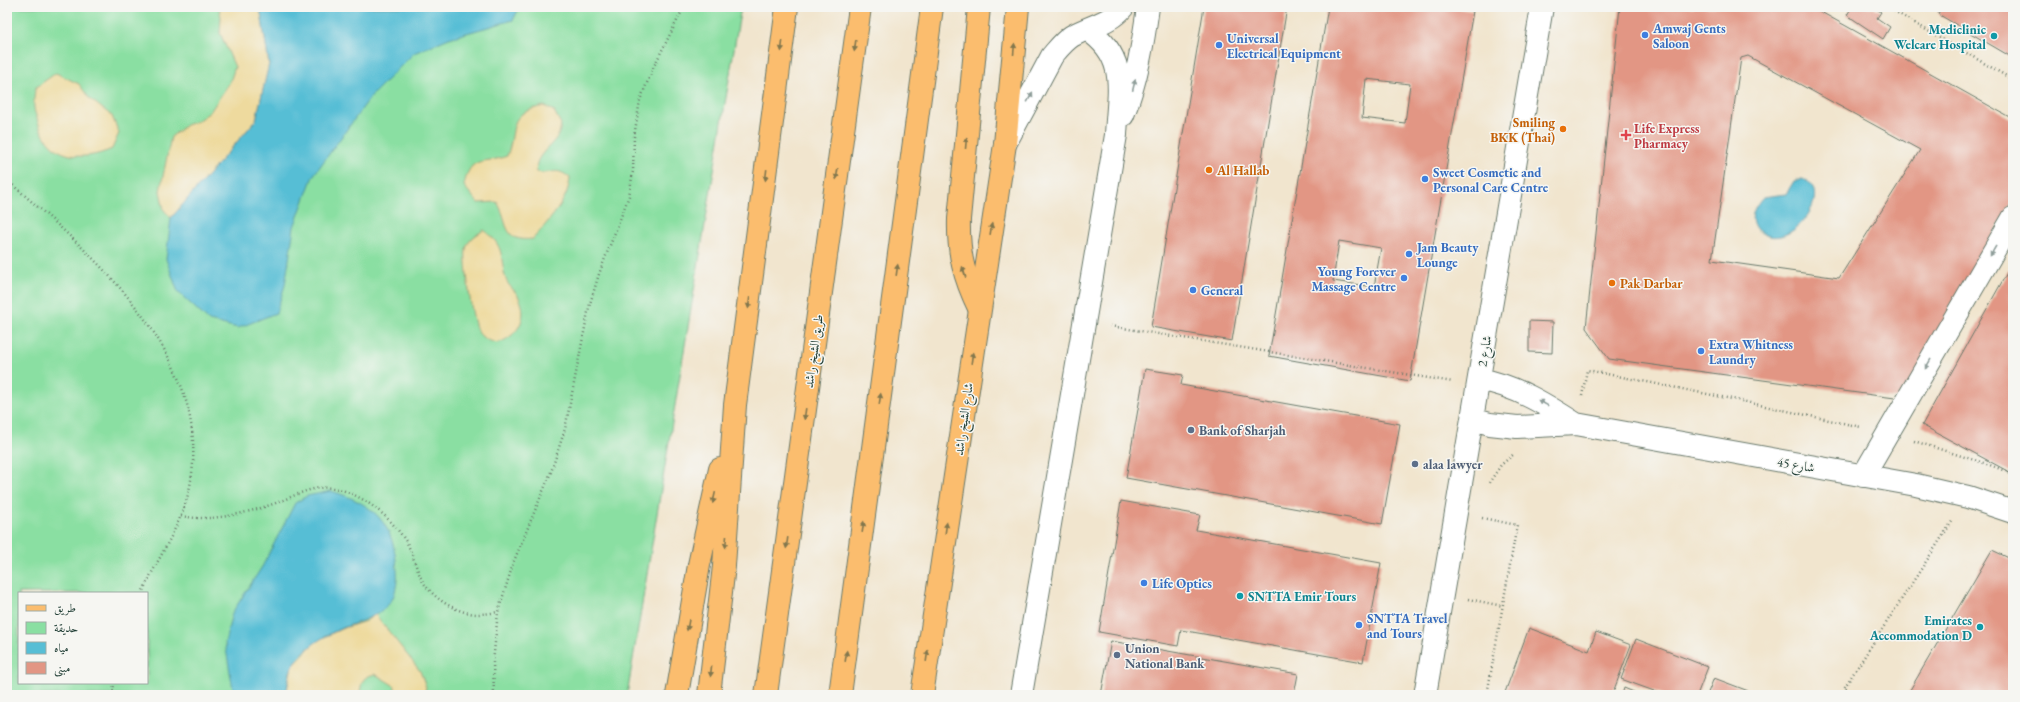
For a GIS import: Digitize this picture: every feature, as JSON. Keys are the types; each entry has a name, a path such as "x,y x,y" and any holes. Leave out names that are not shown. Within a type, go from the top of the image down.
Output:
{"main road":[{"path":"709,695 724,566 735,406 788,7"},
{"name":"طريق الشيخ راشد","path":"766,695 860,7"},
{"path":"840,695 932,7"},
{"path":"979,7 958,242 962,265 969,287 979,308"},
{"name":"شارع الشيخ راشد","path":"922,695 979,308 1005,144 1018,7"},
{"path":"676,695 699,565 735,406"}],"street":[{"path":"1005,144 1052,56 1071,37 1105,22 1124,7"},
{"path":"1116,135 1132,94 1142,51 1148,7"},
{"name":"شارع 2","path":"1425,695 1542,7"},
{"path":"1021,695 1116,135 1118,69 1112,53 1102,39 1088,30"},
{"path":"1863,476 2013,218"},
{"name":"شارع 45","path":"1478,383 1498,383 1524,392 1576,424"},
{"name":"شارع 45","path":"1472,419 1490,424 1517,427 1576,424 1916,485 1968,498 2013,512"}],"path":[{"path":"494,695 493,663 498,612 514,562 551,472 566,429 589,307 599,274 629,196 633,171 634,137 640,100 654,66 684,7"},
{"path":"1887,7 2013,80"},
{"path":"7,180 73,238 102,267 132,303 152,330 173,365 185,394 192,424 194,455 190,486 181,516 143,592"},
{"path":"1084,321 1478,383"},
{"path":"181,516 206,520 273,504 306,490 319,487 346,491 370,504 385,515 398,529 407,544 423,581 437,598 456,609 477,614 498,612"},
{"path":"1857,695 1844,688 1968,498"},
{"path":"1443,594 1503,606"},
{"path":"113,695 114,684"}],"green space":[{"path":"7,7 741,7 627,695 7,695"}],"sand":[{"path":"219,7 260,7 269,64 256,120 171,218 164,210 160,191 171,137 186,125 197,121 210,112 230,82 235,67 220,33 221,17"},
{"path":"56,73 79,84 89,98 112,116 119,133 112,149 88,156 67,154 58,150 43,134 34,109 35,88"},
{"path":"544,106 554,111 561,124 558,135 537,162 537,172 546,173 557,171 570,178 561,203 551,218 533,239 516,238 508,229 497,202 478,203 464,186 470,169 474,164 507,156 515,123 523,113"},
{"path":"484,230 492,237 499,248 507,282 517,294 523,309 523,317 517,330 512,335 498,343 486,339 478,332 473,317 469,291 466,250 468,243 472,238"},
{"path":"375,614 420,671 426,687 424,695 399,695 393,685 375,674 368,676 364,680 360,692 362,695 286,695 292,666 316,641 341,629 366,621"}],"water":[{"path":"260,7 520,7 513,20 449,38 414,53 372,95 313,176 294,227 285,285 276,313 238,328 209,321 178,292 166,259 171,218 256,120 269,64"},
{"path":"1802,179 1811,185 1815,194 1813,204 1808,215 1789,233 1778,236 1766,235 1757,230 1752,218 1756,207 1763,197 1786,194 1794,181"},
{"path":"331,491 359,502 370,509 386,528 392,540 397,570 397,583 393,597 389,604 378,613 333,632 320,639 302,653 291,668 286,695 234,695 225,643 232,613 262,567 295,503 307,496"}],"building":[{"path":"1204,7 1287,7 1232,341 1151,327"},
{"path":"1328,7 1447,7 1473,11 1410,381 1269,356","holes":["1366,79 1410,84 1405,123 1362,118","1339,241 1381,248 1374,287 1333,281"]},
{"path":"1620,7 1812,7 2013,119 2013,200 1902,399 1609,359 1586,328","holes":["1748,56 1920,150 1839,278 1712,260 1741,58"]},
{"path":"1852,7 1874,7 1881,12 1877,18 1890,27 1883,39 1847,15"},
{"name":"Mediclinic Welcare Hospital","path":"1942,7 2013,7 2013,58 1938,14"},
{"path":"2013,269 2013,474 1922,425 2008,271"},
{"path":"1529,321 1553,322 1552,353 1529,352"},
{"path":"1145,369 1183,375 1181,385 1400,424 1382,524 1126,478"},
{"name":"SNTTA Emir Tours","path":"1121,501 1200,515 1196,530 1381,563 1363,662 1181,630 1178,646 1099,632"},
{"name":"Emirates Accommodation D","path":"1992,550 2013,560 2013,695 1907,695"},
{"path":"1529,628 1589,651 1596,632 1631,645 1612,695 1504,695"},
{"path":"1636,639 1708,667 1697,695 1665,695 1621,679"},
{"path":"1111,641 1298,674 1294,695 1101,695"},
{"path":"1714,678 1751,692 1750,695 1707,695"},
{"path":"1624,688 1641,695 1622,695"}],"place":[{"name":"Amwaj Gents Saloon","path":"1645,35"},
{"name":"Mediclinic Welcare Hospital","path":"1994,36"},
{"name":"Universal Electrical Equipment","path":"1219,45"},
{"name":"Smiling BKK (Thai)","path":"1563,129"},
{"name":"Life Express Pharmacy","path":"1626,135"},
{"name":"Al Hallab","path":"1209,170"},
{"name":"Sweet Cosmetic and Personal Care Centre","path":"1425,179"},
{"name":"Jam Beauty Lounge","path":"1409,254"},
{"name":"Young Forever Massage Centre","path":"1404,278"},
{"name":"Pak Darbar","path":"1612,283"},
{"name":"General","path":"1193,290"},
{"name":"Extra Whitness Laundry","path":"1701,351"},
{"name":"Bank of Sharjah","path":"1191,430"},
{"name":"alaa lawyer","path":"1415,464"},
{"name":"Life Optics","path":"1144,583"},
{"name":"SNTTA Emir Tours","path":"1240,596"},
{"name":"SNTTA Travel and Tours","path":"1359,625"},
{"name":"Emirates Accommodation D","path":"1980,627"},
{"name":"Union National Bank","path":"1117,655"}]}
